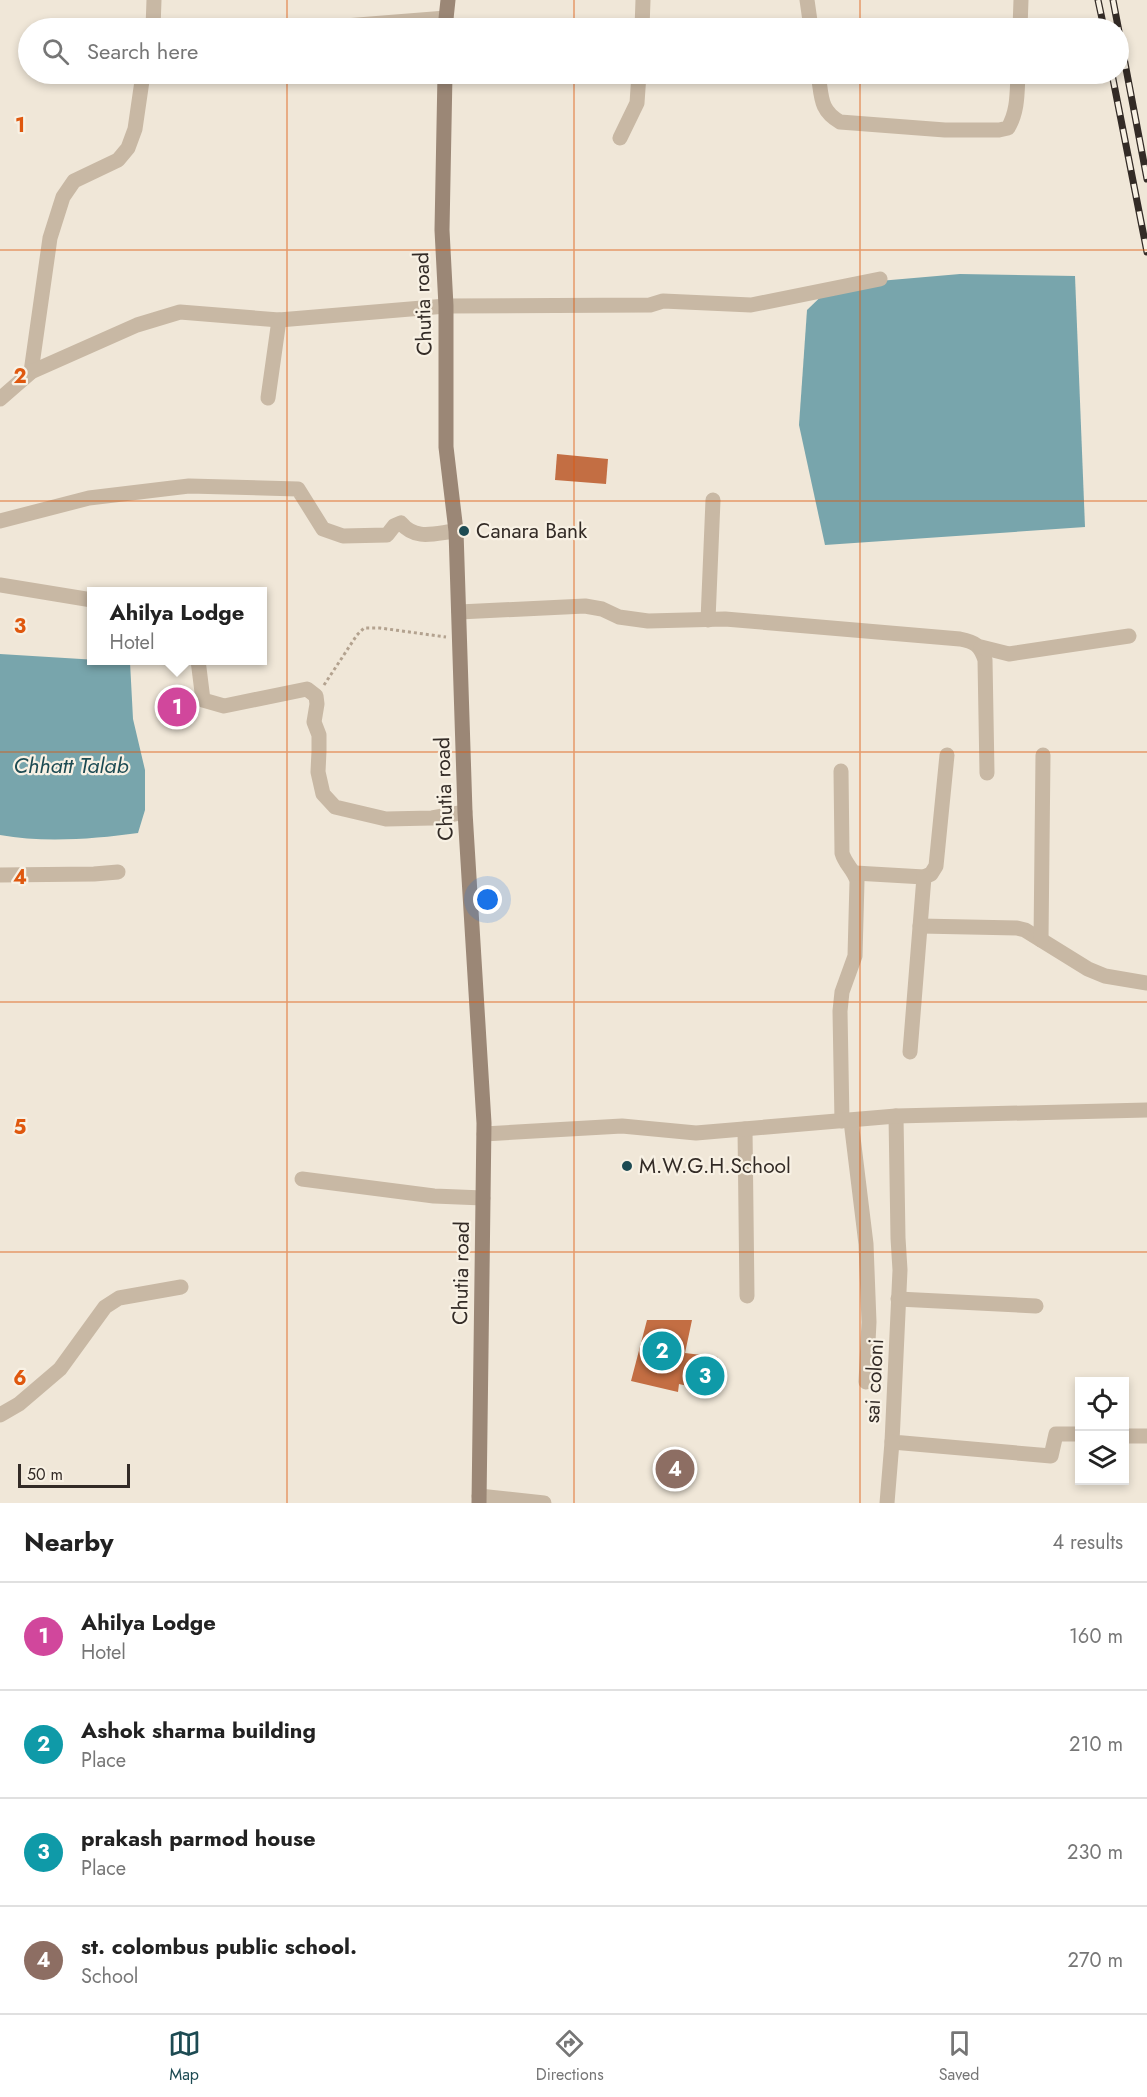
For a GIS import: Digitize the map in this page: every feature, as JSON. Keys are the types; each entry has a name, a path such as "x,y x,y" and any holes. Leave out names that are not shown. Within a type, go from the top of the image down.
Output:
{"street":[{"path":"153,18 154,0"},
{"path":"446,18 448,0"},
{"path":"642,18 643,0"},
{"path":"807,0 810,18"},
{"path":"1020,18 1021,0"},
{"path":"31,372 50,238 63,197 74,182 112,163 128,148 135,129 142,84"},
{"name":"Chutia road","path":"445,84 442,231 446,306 446,447 456,531 465,812 484,1134 479,1499"},
{"path":"620,138 637,103 638,84"},
{"path":"820,84 823,106 828,115 840,122 956,130 1008,128 1017,104 1018,84"},
{"path":"0,399 31,372 137,325 180,312 279,320 446,306 650,305 663,301 751,305 880,279"},
{"path":"268,398 279,320"},
{"path":"0,521 89,498 189,486 298,489 323,529 343,536 387,535 394,526 401,523 408,532 425,535 456,531"},
{"path":"708,620 712,500"},
{"path":"0,585 87,599"},
{"path":"459,612 585,606 634,620 725,619 960,639 1009,654 1129,636"},
{"path":"981,647 985,660 987,773"},
{"path":"199,665 203,700 224,706 307,689 316,696 314,722 319,735 318,772 323,794 335,807 386,819 432,818 465,812"},
{"path":"1041,940 1043,754"},
{"path":"855,873 924,877 931,874 936,866 947,755"},
{"path":"841,771 842,853 844,861 855,873 857,881 855,956 842,992 840,1011 847,1121 867,1268 869,1322 866,1382"},
{"path":"0,874 118,872"},
{"path":"910,1052 924,877"},
{"path":"920,926 1011,927 1025,930 1088,969 1105,976 1147,983"},
{"path":"484,1134 622,1126 696,1133 896,1116 1147,1110"},
{"name":"sai coloni","path":"896,1116 900,1270 892,1442 1051,1456 1056,1434 1075,1434"},
{"path":"745,1129 747,1296"},
{"path":"302,1179 434,1196 483,1198"},
{"path":"0,1415 19,1404 60,1369 105,1307 119,1298 181,1287"},
{"path":"898,1299 1036,1306"},
{"path":"1129,1436 1147,1436"},
{"path":"887,1503 892,1442"},
{"path":"479,1499 544,1503"}],"path":[{"path":"316,696 364,628 460,638"}],"water":[{"path":"960,274 1075,276 1085,527 825,545 799,425 807,310 833,285"},
{"name":"Chhatt Talab","path":"0,654 87,659 87,665 130,665 133,719 145,770 145,810 138,833 69,839 34,839 0,835"}],"building":[{"path":"557,454 608,459 606,484 555,480"},
{"path":"647,1320 692,1320 685,1353 718,1357 713,1392 679,1384 678,1392 631,1381"}],"railway":[{"path":"1098,0 1102,18"},
{"path":"1113,0 1116,18"},
{"path":"1114,84 1147,252"},
{"path":"1129,84 1147,179"}],"place":[{"name":"Canara Bank","path":"464,531"},
{"name":"Ahilya Lodge","path":"177,707"},
{"name":"M.W.G.H.School","path":"627,1166"},
{"name":"Ashok sharma building","path":"662,1351"},
{"name":"prakash parmod house","path":"705,1376"},
{"name":"st. colombus public school.","path":"675,1469"}]}
